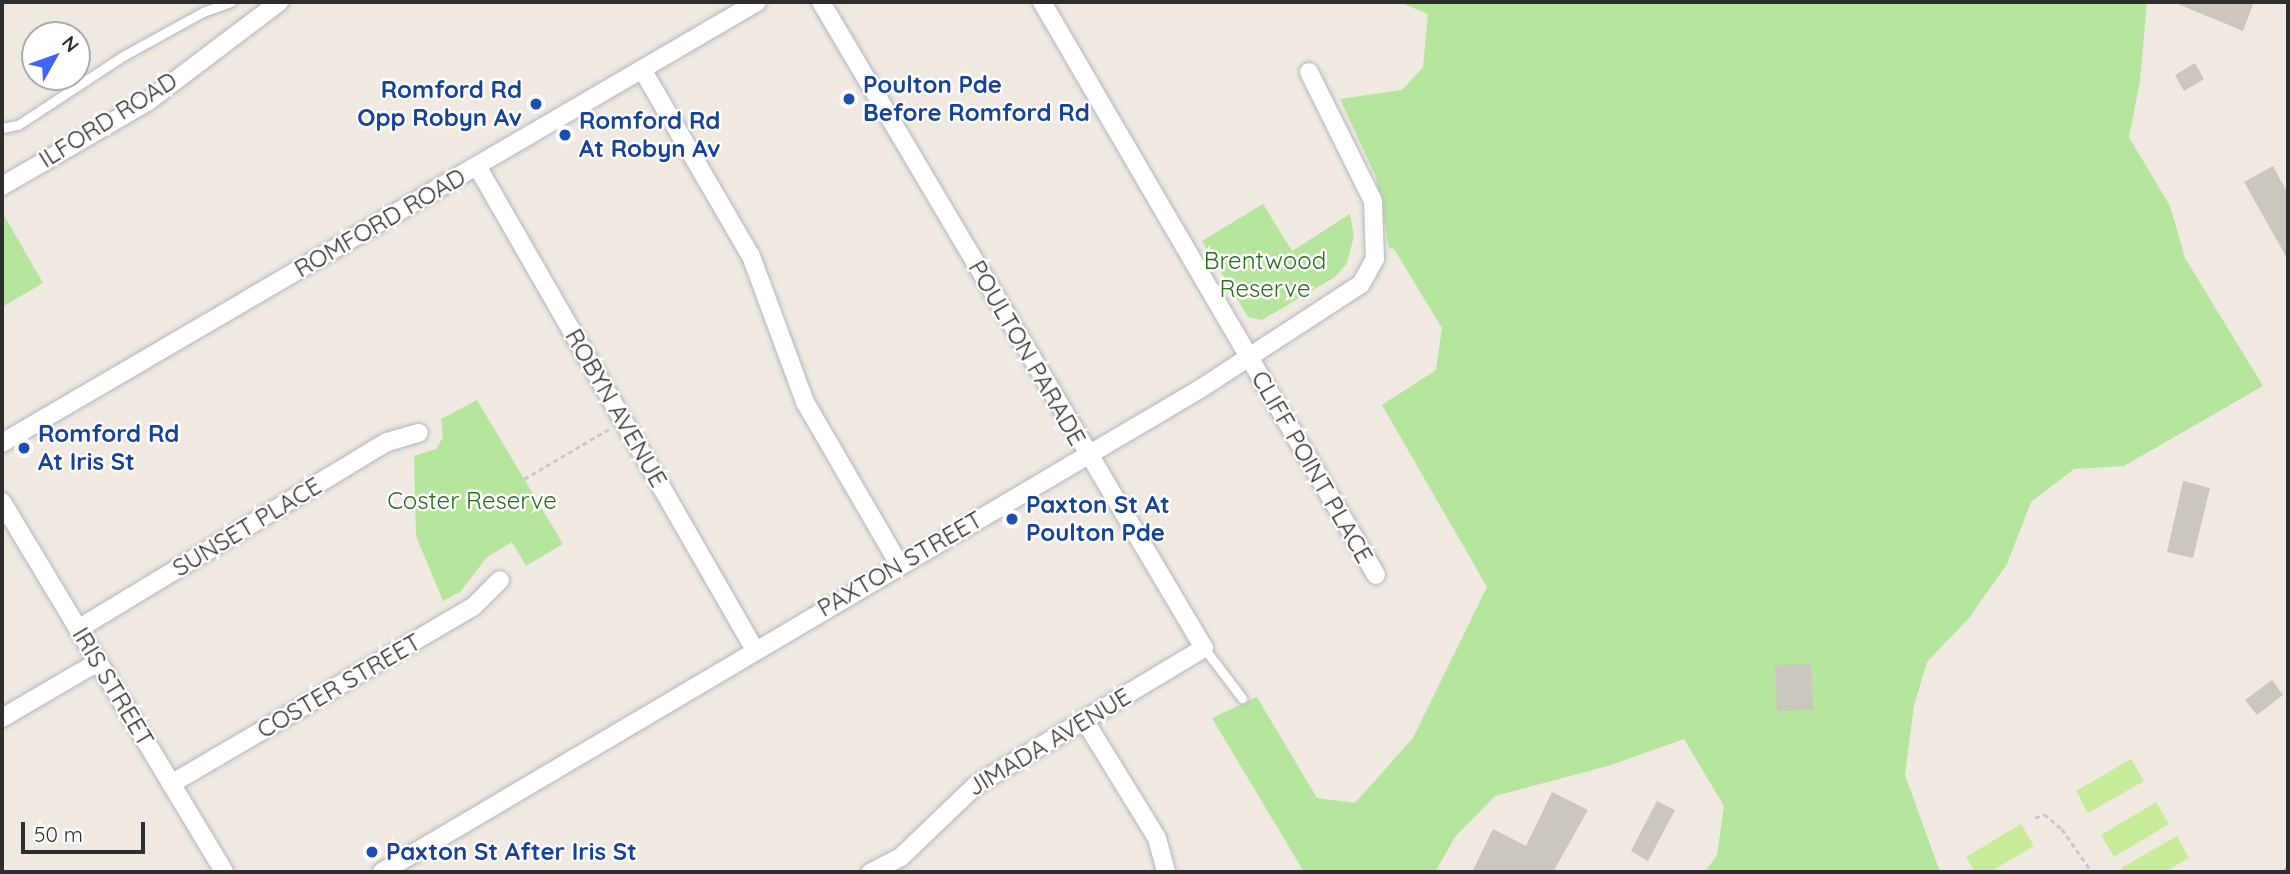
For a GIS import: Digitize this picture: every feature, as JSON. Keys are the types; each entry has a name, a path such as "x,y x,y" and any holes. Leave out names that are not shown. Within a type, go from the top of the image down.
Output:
{"street":[{"name":"ILFORD ROAD","path":"2,186 147,102 279,2"},
{"name":"ROMFORD ROAD","path":"2,443 757,2"},
{"name":"POULTON PARADE","path":"821,2 1087,455 1204,648"},
{"name":"CLIFF POINT PLACE","path":"1042,2 1376,575"},
{"path":"642,69 751,256 804,402 899,564"},
{"name":"PAXTON STREET","path":"382,872 1249,359 1361,284 1375,259 1373,201 1309,72"},
{"name":"ROBYN AVENUE","path":"477,166 755,650"},
{"name":"SUNSET PLACE","path":"78,629 387,442 419,433"},
{"name":"IRIS STREET","path":"2,502 221,871"},
{"name":"COSTER STREET","path":"171,784 473,607 500,580"},
{"name":"JIMADA AVENUE","path":"871,872 901,857 976,785 1204,648"},
{"path":"2,718 98,662"},
{"path":"1085,720 1157,838 1166,872"}],"lane":[{"path":"2,128 18,125 123,56 203,12 231,2"},
{"name":"POULTON PARADE","path":"1204,648 1242,698"}],"path":[{"path":"524,479 623,421"},
{"path":"2035,818 2044,814 2062,829 2092,872"}],"green space":[{"path":"1399,2 2147,2 2140,81 2129,137 2170,206 2185,258 2263,386 2124,466 2074,469 2031,502 2007,564 1969,618 1927,662 1914,705 1905,775 1940,872 1705,872 1717,855 1724,806 1684,739 1608,766 1495,796 1455,837 1435,872 1304,872 1212,718 1257,697 1317,798 1355,803 1413,738 1487,587 1382,405 1436,370 1442,328 1394,249 1389,248 1376,177 1340,99 1402,90 1423,67 1428,14"},
{"name":"Brentwood Reserve","path":"1263,204 1292,251 1350,214 1354,236 1347,263 1335,277 1262,320 1248,317 1202,241"},
{"path":"2,212 43,283 2,307"},
{"name":"Coster Reserve","path":"477,400 563,544 526,566 512,542 487,557 460,592 443,601 416,536 414,456 436,449 443,437 441,419"},
{"path":"2131,759 2144,781 2088,813 2076,791"},
{"path":"2156,802 2169,824 2114,857 2101,835"},
{"path":"2021,824 2034,846 1990,872 1975,872 1966,857"},
{"path":"2177,836 2189,858 2164,872 2123,872 2121,868"}],"building":[{"path":"2173,2 2254,2 2243,31"},
{"path":"2195,63 2204,79 2184,91 2175,75"},
{"path":"2273,166 2288,194 2288,260 2244,182"},
{"path":"2183,481 2210,488 2193,558 2167,552"},
{"path":"1811,664 1813,710 1777,711 1775,665"},
{"path":"2272,680 2283,695 2257,715 2245,700"},
{"path":"1552,792 1588,810 1553,872 1472,872 1493,829 1526,846"},
{"path":"1657,801 1675,810 1648,861 1631,851"}],"waterway":[{"path":"2285,872 2288,867"}],"place":[{"name":"Poulton Pde Before Romford Rd","path":"849,99"},
{"name":"Romford Rd Opp Robyn Av","path":"536,104"},
{"name":"Romford Rd At Robyn Av","path":"565,135"},
{"name":"Romford Rd At Iris St","path":"24,448"},
{"name":"Paxton St At Poulton Pde","path":"1012,519"},
{"name":"Paxton St After Iris St","path":"372,852"}]}
